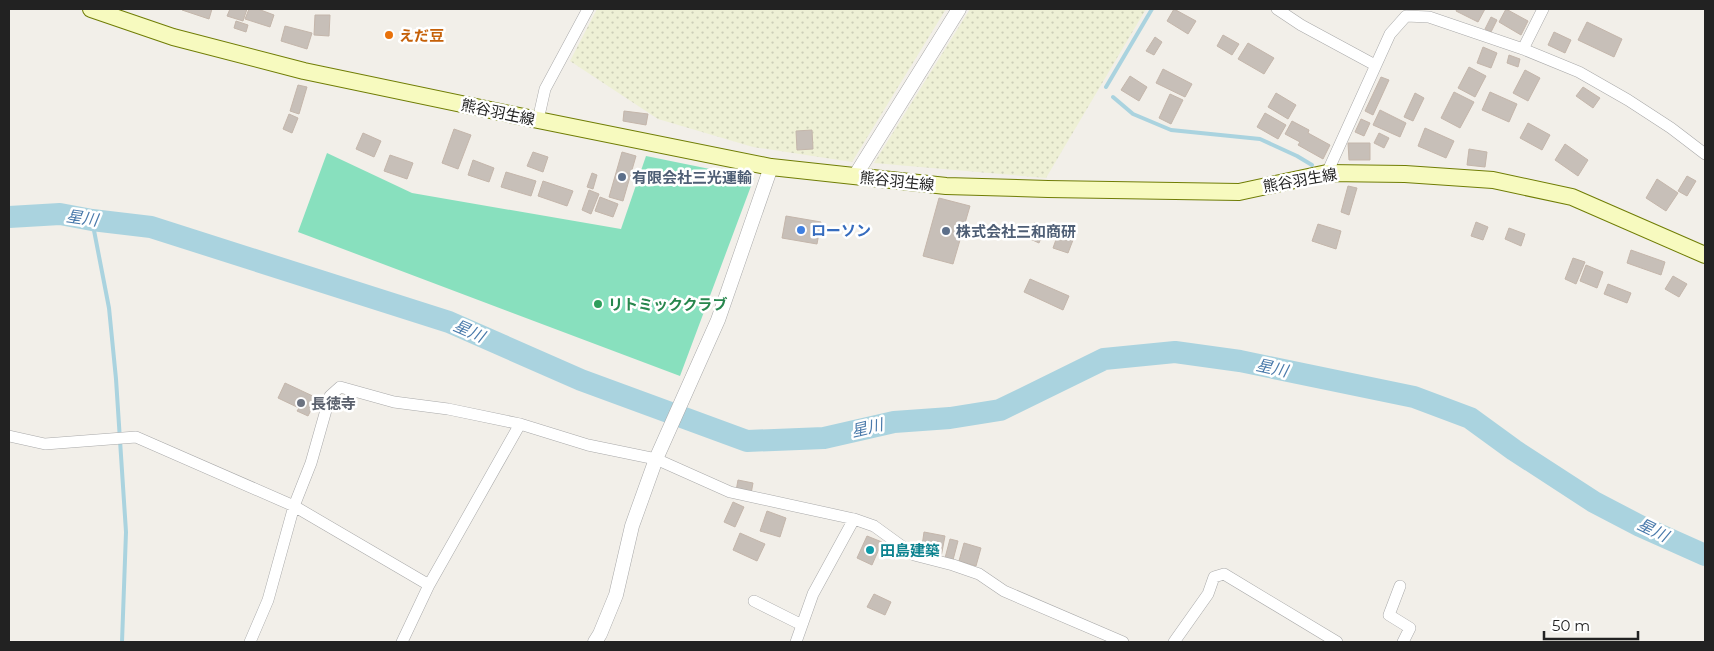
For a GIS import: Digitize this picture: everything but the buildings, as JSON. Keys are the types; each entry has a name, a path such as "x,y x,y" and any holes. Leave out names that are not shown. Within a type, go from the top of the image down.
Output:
{"main road":[{"name":"熊谷羽生線","path":"91,9 173,37 304,71 771,167 946,186 1239,192 1327,172 1405,174 1493,180 1572,197 1705,255"}],"street":[{"path":"538,120 545,89 588,9"},
{"path":"855,176 960,9"},
{"path":"1276,9 1301,26 1375,65"},
{"path":"1523,49 1543,9"},
{"path":"1327,172 1390,34 1406,16 1430,16 1523,49 1579,72 1628,100 1671,128 1705,154"},
{"path":"596,642 616,595 632,526 659,453 718,320 771,167"},
{"path":"250,642 268,600 294,506 311,463 330,396 340,387 394,402 448,409 520,424 588,446 659,453 730,492 854,519 874,526 914,555 953,564 979,574 1004,591 1123,642"},
{"path":"402,642 429,585 520,424"},
{"path":"9,436 45,444 136,437 294,506 429,585"},
{"path":"796,642 813,594 854,519"},
{"path":"1174,642 1208,594 1214,577 1224,574 1337,642"},
{"path":"1400,586 1389,615 1410,628 1403,642"},
{"path":"754,601 802,625"}],"green space":[{"path":"597,9 946,9 852,162 753,147 658,119 570,61"},
{"path":"970,9 1146,9 1046,178 874,163"},
{"name":"リトミッククラブ","path":"327,153 412,193 621,229 646,156 754,178 680,376 298,232"}],"waterway":[{"path":"1106,87 1152,9"},
{"path":"1113,97 1133,114 1171,130 1260,139 1312,165"},
{"name":"星川","path":"9,217 60,214 151,227 449,322 581,380 747,441 824,438 894,422 950,418 1000,410 1104,359 1175,352 1240,361 1414,397 1470,418 1514,450 1594,502 1640,526 1705,555"},
{"path":"92,220 109,308 116,379 126,532 122,642"}],"place":[{"name":"えだ豆","path":"389,35"},
{"name":"有限会社三光運輸","path":"622,177"},
{"name":"ローソン","path":"801,230"},
{"name":"株式会社三和商研","path":"946,231"},
{"name":"リトミッククラブ","path":"598,304"},
{"name":"長徳寺","path":"301,403"},
{"name":"田島建築","path":"870,550"}]}
